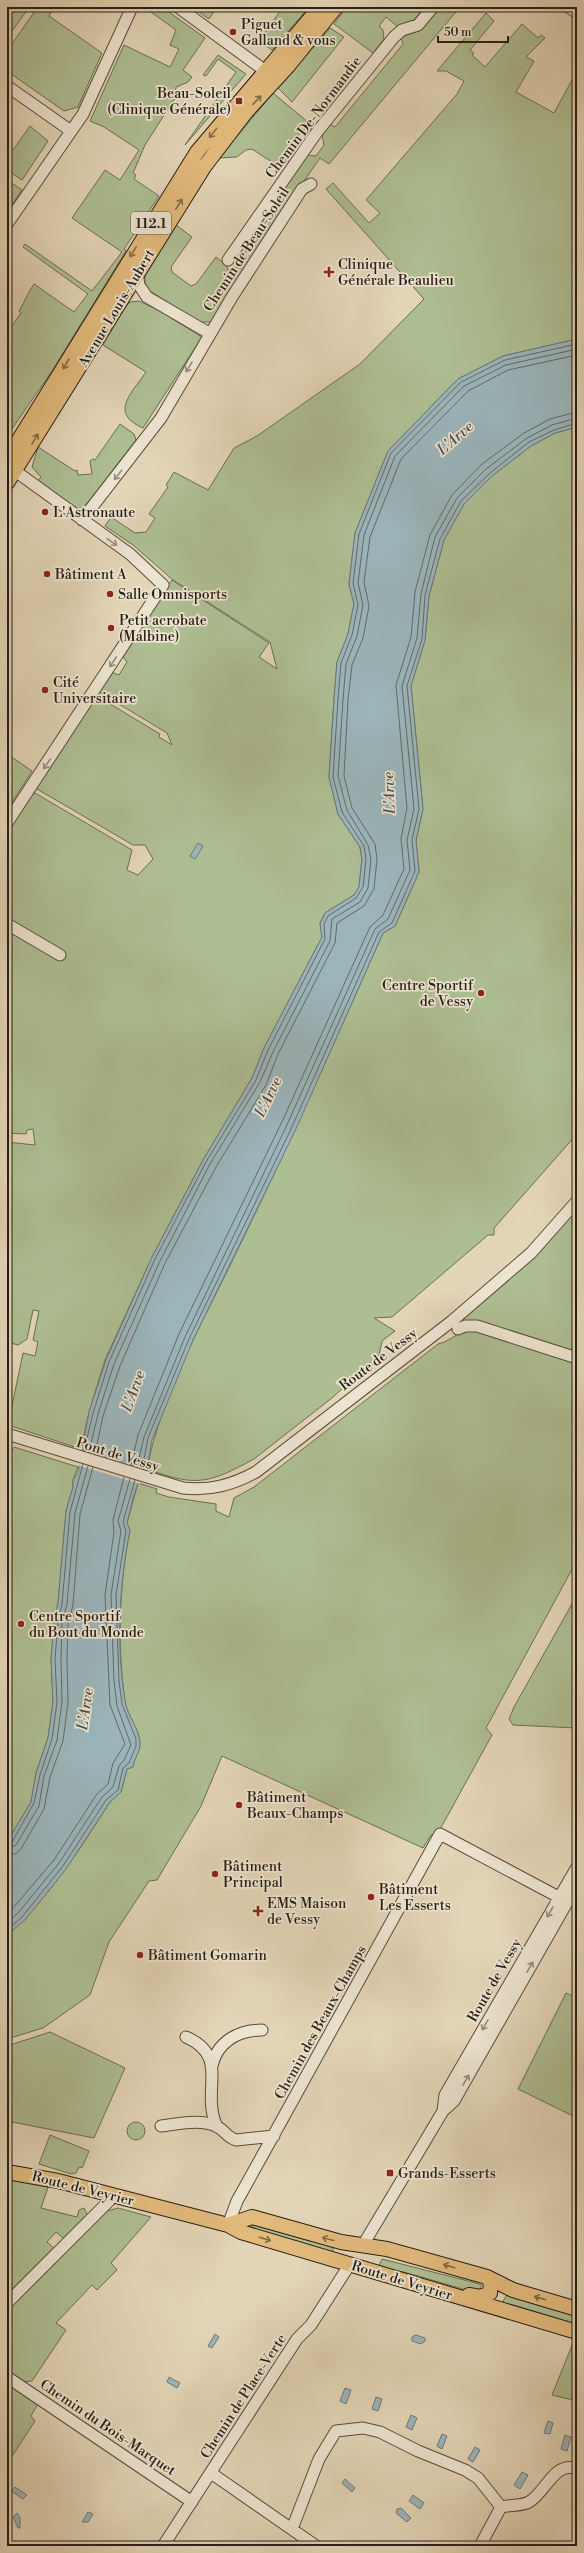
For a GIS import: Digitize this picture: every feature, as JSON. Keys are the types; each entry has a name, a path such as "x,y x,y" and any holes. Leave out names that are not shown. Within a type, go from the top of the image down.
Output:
{"main road":[{"name":"Avenue Louis-Aubert","path":"7,459 197,152 264,70 320,7"},
{"name":"Avenue Louis-Aubert","path":"9,474 122,298 184,196 223,141 336,7"},
{"name":"Route de Veyrier","path":"7,2172 38,2177 228,2225 241,2232 577,2332"},
{"name":"Route de Veyrier","path":"228,2225 252,2218 341,2242 387,2249 487,2277 513,2290 577,2309"},
{"path":"350,2264 363,2245"},
{"path":"420,2286 435,2284 481,2297 490,2293 491,2283 487,2277"}],"street":[{"path":"7,224 71,131 89,102 132,7"},
{"path":"178,7 264,70"},
{"name":"Chemin De-Normandie","path":"228,260 317,132 394,38 402,30 418,24 433,7"},
{"path":"569,7 577,13"},
{"path":"7,86 71,131"},
{"name":"Chemin de Beau-Soleil","path":"82,520 160,418 209,333 302,190 311,184"},
{"path":"137,273 139,285 147,297"},
{"name":"Chemin de Beau-Soleil","path":"122,298 133,295 147,297 209,333"},
{"path":"7,823 163,585 130,554 82,520 9,474"},
{"path":"7,924 60,955"},
{"name":"Route de Vessy","path":"170,1485 190,1489 215,1488 232,1484 256,1472 452,1322 531,1253 577,1201"},
{"path":"458,1329 465,1326 478,1326 577,1358"},
{"name":"Pont de Vessy","path":"7,1434 170,1485"},
{"name":"Chemin des Beaux-Champs","path":"228,2225 239,2198 274,2136 332,2026 339,2019 440,1834 563,1899"},
{"name":"Route de Vessy","path":"363,2245 443,2111 445,2095 563,1899 577,1867"},
{"name":"Route de Vessy","path":"563,1899 577,1885"},
{"path":"186,2038 199,2044 212,2047 223,2043 239,2033 262,2030"},
{"path":"217,2127 210,2100 212,2067 216,2054 223,2043"},
{"path":"199,2044 209,2054 212,2067"},
{"path":"161,2126 191,2122 202,2117 210,2100"},
{"path":"191,2122 217,2127 231,2139 236,2140 274,2136"},
{"path":"7,2303 109,2202 112,2195"},
{"name":"Chemin de Place-Verte","path":"163,2546 297,2339 311,2325 350,2264"},
{"name":"Chemin du Bois-Marquet","path":"7,2377 192,2502"},
{"path":"292,2529 320,2459 336,2431 363,2428 380,2432 418,2451 465,2470 478,2478 501,2507"},
{"path":"501,2507 527,2503 539,2495 558,2470 565,2466 577,2469"},
{"path":"211,2473 316,2546"},
{"path":"480,2546 501,2507"}],"green space":[{"path":"14,7 28,9 12,31 7,27 7,17"},
{"path":"35,7 54,7 49,16 102,53 78,107 64,111 7,71 7,51 37,8"},
{"path":"144,7 162,7 205,38 183,70 192,77 188,82 176,87 175,98 145,145 133,173 136,175 134,179 159,196 124,249 126,251 52,371 7,436 7,333 21,313 19,311 30,290 34,284 74,312 88,294 23,247 25,244 92,291 122,252 72,218 105,170 120,180 139,150 104,127 90,121 124,45 170,67 179,49 170,45 176,30"},
{"path":"192,7 217,7 209,19"},
{"path":"283,7 309,7 272,50 259,41"},
{"path":"347,7 425,7 414,20 397,26 386,17 379,26 383,30 384,39 373,53 334,24"},
{"path":"441,7 460,7 329,164 320,158 251,258 212,322 200,322 145,288 145,275 176,225 192,237 171,267 172,272 191,286 196,284 216,257 227,266 228,270 236,268 246,251 242,247 306,155 316,156 324,145 322,134 330,124 335,127 403,44 401,37 421,30"},
{"path":"486,13 494,21 470,50 474,53 472,55 485,67 522,24 538,38 541,35 545,38 526,57 534,61 516,92 554,113 577,71 577,339 503,356 458,379 388,451 355,533 349,584 354,604 348,634 337,662 334,699 329,777 338,814 360,847 362,859 359,887 354,895 325,913 320,923 322,937 264,1048 252,1078 203,1160 152,1257 105,1360 89,1412 81,1449 8,1425 23,1353 35,1356 38,1342 33,1340 39,1311 33,1310 27,1339 18,1345 7,1342 7,1142 35,1145 33,1129 27,1130 26,1134 7,1133 7,933 15,931 7,921 7,830 31,795 35,793 132,850 127,870 138,875 153,859 145,845 133,845 37,789 37,786 97,696 160,734 159,737 172,745 167,733 99,692 111,672 119,675 127,662 123,657 172,580 269,643 259,657 277,669 270,642 173,580 133,545 105,526 111,517 135,533 146,532 155,518 149,514 168,487 166,485 174,472 208,490 234,448 257,436 360,364 424,299 326,189 333,183 369,223 380,213 366,200 457,94 464,81 446,71 437,71"},
{"path":"330,28 344,37 292,102 278,88"},
{"path":"218,55 246,74 185,145 236,72 218,59 206,76 203,75"},
{"path":"273,93 315,128 304,130 298,136 296,139 300,149 291,161 275,164 252,149 246,150 237,157 219,158"},
{"path":"30,126 48,141 22,180 7,170 7,146 13,150"},
{"path":"7,180 22,190 7,212"},
{"path":"139,301 158,310 202,337 143,428 127,416 125,409 129,395 146,372 103,345 125,307 130,302"},
{"path":"120,424 134,434 136,440 85,506 80,509 75,508 37,482 41,477 32,467 38,447 75,471 77,470 78,475 92,474 90,461 93,459 95,460"},
{"path":"577,427 577,1134 494,1228 494,1235 488,1235 392,1317 374,1318 395,1331 382,1341 377,1365 367,1366 332,1398 254,1459 225,1474 202,1480 190,1480 178,1479 147,1469 162,1413 185,1357 276,1171 383,933 395,926 419,872 416,840 423,809 411,686 425,640 429,596 444,540 464,504 492,476 531,446 555,433"},
{"path":"7,754 32,771 7,810"},
{"path":"577,1209 577,1353 458,1325 477,1305 539,1253"},
{"path":"473,1330 577,1363 577,1560 486,1728 492,1735 438,1833 431,1835 423,1848 222,1756 201,1806 157,1880 149,1881 109,1942 90,1995 43,2028 7,2039 7,1935 37,1905 50,1889 75,1855 110,1802 121,1792 127,1769 133,1767 140,1747 138,1733 126,1707 122,1680 120,1637 123,1572 130,1530 127,1523 138,1483 157,1489 156,1493 169,1497 216,1504 216,1511 229,1517 234,1498 254,1487 438,1344 463,1332"},
{"path":"14,1447 78,1467 73,1480 73,1487 66,1511 58,1603 54,1621 51,1659 53,1702 48,1738 36,1773 31,1802 7,1842 7,1459"},
{"path":"577,1595 577,1728 513,1725 509,1719 514,1707"},
{"path":"566,1993 577,1998 577,2118 518,2089"},
{"path":"50,2032 125,2068 94,2138 7,2121 7,2046"},
{"path":"132,2122 140,2122 145,2127 143,2138 140,2140 132,2140 127,2135 127,2127"},
{"path":"50,2135 89,2151 82,2168 79,2167 76,2173 71,2174 39,2164"},
{"path":"7,2179 48,2187 41,2208 77,2217 79,2210 84,2208 88,2216 65,2240 56,2232 47,2242 55,2249 14,2291 9,2285 7,2286"},
{"path":"118,2208 151,2217 111,2263 117,2270 97,2290 92,2285 56,2323 66,2330 32,2381 22,2382 7,2372 7,2310 107,2211"},
{"path":"249,2224 333,2247 333,2253 246,2227"},
{"path":"382,2259 476,2283 481,2285 481,2290 473,2292 404,2272 383,2269 379,2266"},
{"path":"507,2295 577,2316 577,2326 505,2304 503,2301"},
{"path":"573,2343 577,2344 577,2401 552,2395"},
{"path":"7,2383 38,2404 31,2416 35,2421 7,2464"}],"water":[{"name":"L'Arve","path":"577,339 577,427 555,433 531,446 492,476 464,504 444,540 429,596 425,640 411,686 423,809 416,840 419,872 395,926 383,933 295,1131 193,1340 152,1440 147,1469 138,1483 133,1498 127,1523 130,1530 121,1594 120,1658 126,1707 138,1733 140,1744 133,1767 127,1769 121,1792 110,1802 66,1869 25,1920 7,1935 7,1842 31,1802 36,1773 48,1738 53,1702 51,1659 54,1621 58,1603 66,1511 73,1487 73,1480 78,1472 89,1412 106,1360 152,1257 203,1160 252,1078 264,1048 322,937 320,924 325,913 354,895 359,887 362,859 360,847 338,814 329,777 337,662 348,634 354,604 349,584 355,533 388,451 458,379 503,356"},
{"path":"198,843 203,846 195,859 190,856"},
{"path":"215,2334 219,2337 212,2348 208,2346"},
{"path":"416,2335 425,2338 425,2341 421,2344 412,2341 412,2337"},
{"path":"169,2377 180,2383 177,2388 167,2382"},
{"path":"345,2388 351,2390 346,2404 340,2401"},
{"path":"376,2397 382,2399 378,2411 372,2409"},
{"path":"411,2415 417,2418 412,2430 406,2427"},
{"path":"548,2421 553,2423 550,2434 544,2433"},
{"path":"442,2434 447,2436 442,2449 437,2446"},
{"path":"565,2435 571,2437 567,2451 561,2449"},
{"path":"475,2447 480,2450 473,2462 468,2459"},
{"path":"522,2472 528,2475 520,2489 514,2485"},
{"path":"345,2479 355,2488 352,2492 342,2483"},
{"path":"15,2487 27,2495 23,2499 11,2491"},
{"path":"413,2495 424,2503 420,2509 409,2501"},
{"path":"401,2508 411,2518 407,2522 396,2513 397,2509"},
{"path":"88,2512 93,2514 88,2522 82,2522"},
{"path":"17,2513 20,2518 20,2528 18,2528 13,2517"}],"pier":[{"path":"79,1450 148,1471 140,1484 77,1465"}],"place":[{"name":"Piguet Galland & vous","path":"233,32"},
{"name":"Beau-Soleil (Clinique Générale)","path":"239,101"},
{"name":"Clinique Générale Beaulieu","path":"329,272"},
{"name":"L'Astronaute","path":"45,512"},
{"name":"Bâtiment A","path":"47,574"},
{"name":"Salle Omnisports","path":"110,594"},
{"name":"Petit acrobate (Malbine)","path":"111,628"},
{"name":"Cité Universitaire","path":"45,690"},
{"name":"Centre Sportif de Vessy","path":"481,993"},
{"name":"Centre Sportif du Bout du Monde","path":"21,1624"},
{"name":"Bâtiment Beaux-Champs","path":"239,1805"},
{"name":"Bâtiment Principal","path":"215,1874"},
{"name":"Bâtiment Les Esserts","path":"371,1897"},
{"name":"EMS Maison de Vessy","path":"258,1911"},
{"name":"Bâtiment Gomarin","path":"140,1955"},
{"name":"Grands-Esserts","path":"390,2173"}]}
